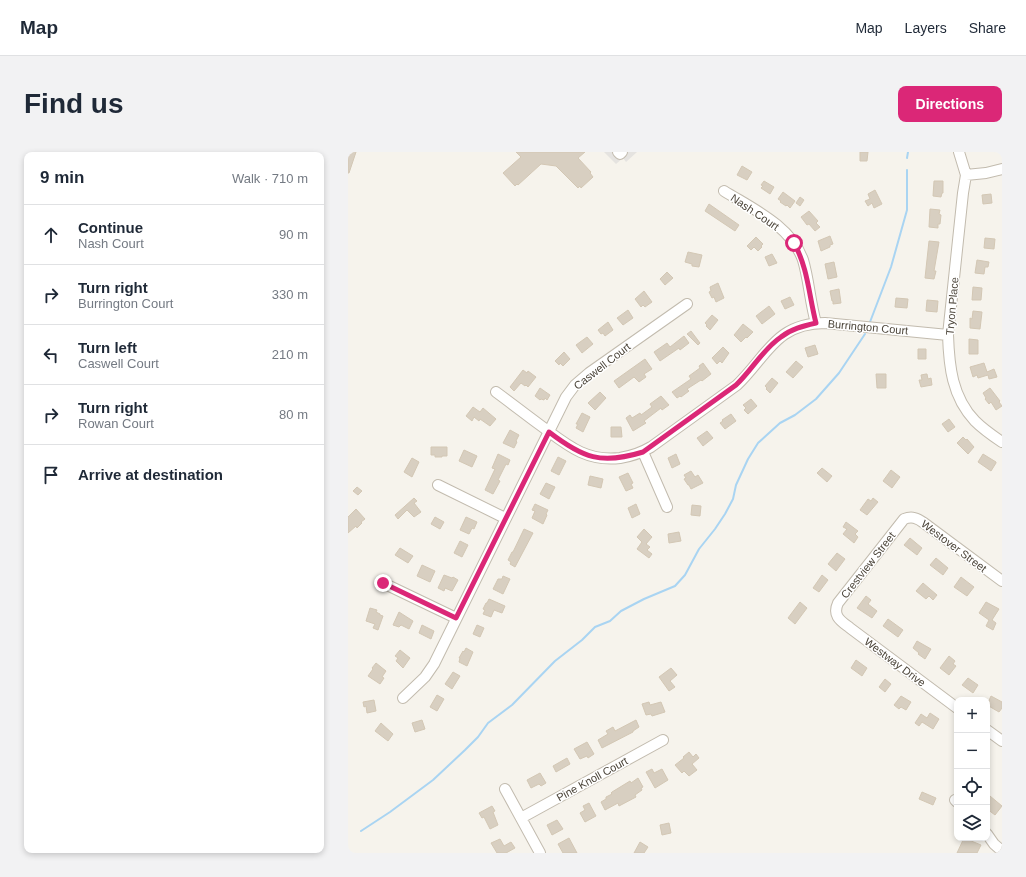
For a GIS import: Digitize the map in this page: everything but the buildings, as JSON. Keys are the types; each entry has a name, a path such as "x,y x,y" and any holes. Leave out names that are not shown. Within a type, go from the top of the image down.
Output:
{"street":[{"path":"618,152 620,154 622,152"},
{"name":"Tryon Place","path":"959,152 966,175 948,335 949,357 952,377 958,396 963,405 975,421 987,432 1002,442"},
{"path":"966,175 986,173 1002,169"},
{"name":"Nash Court","path":"724,191 781,228 794,243 800,252 804,265 816,323"},
{"name":"Caswell Court","path":"403,698 430,671 434,664 566,397 575,385 589,373 687,304"},
{"name":"Burrington Court","path":"496,392 569,446 594,458 612,459 643,452 736,385 745,377 766,350 780,337 795,329 816,323 825,323 948,335"},
{"path":"643,452 667,507"},
{"path":"438,485 506,518"},
{"name":"Westover Street","path":"904,519 908,517 917,518 1002,581"},
{"name":"Crestview Street","path":"836,614 836,607 838,603 904,519"},
{"path":"383,583 456,618"},
{"name":"Westway Drive","path":"836,614 850,628 954,706"},
{"path":"990,732 1002,741"},
{"name":"Pine Knoll Court","path":"521,818 663,740"},
{"path":"505,789 540,853"},
{"path":"990,838 1002,851"}],"shaded area":[{"path":"604,152 637,152 626,162 623,158 616,164"}],"waterway":[{"path":"907,158 908,152"},
{"path":"870,322 891,267 907,210 907,170"},
{"path":"361,831 390,812 433,780 478,737 488,723 512,705 555,661 582,640 595,627 610,621 621,611 644,599 675,586 685,575 699,549 725,514 733,499 736,485 748,459 758,443 780,423 795,415 816,399 839,373 865,334"}],"route":[{"path":"383,583 456,618 549,432 569,446 594,458 612,459 643,452 736,385 745,377 766,350 780,337 795,329 816,323 803,260 794,243"}]}
